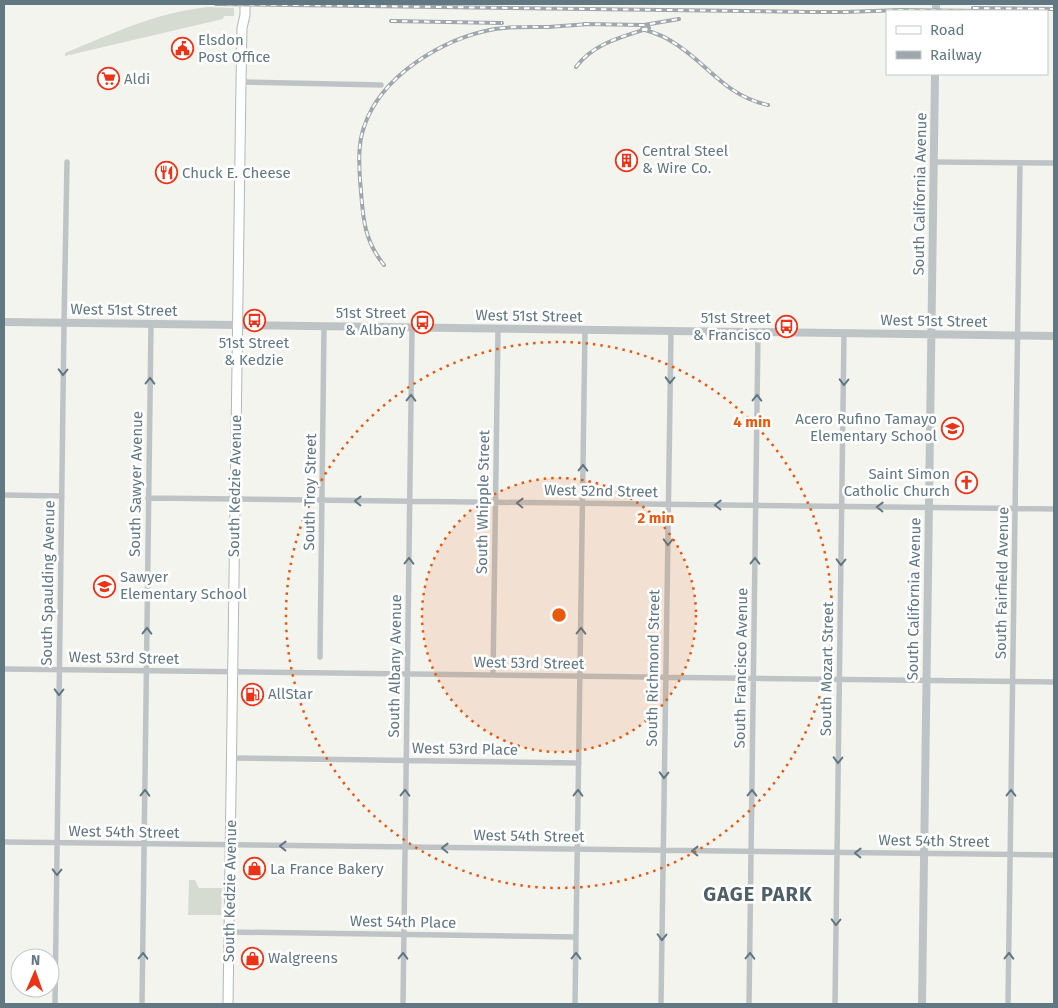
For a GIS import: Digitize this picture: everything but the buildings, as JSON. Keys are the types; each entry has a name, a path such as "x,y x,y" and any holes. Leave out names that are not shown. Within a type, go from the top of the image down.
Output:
{"main road":[{"name":"South Kedzie Avenue","path":"239,4 242,28"},
{"name":"South Kedzie Avenue","path":"228,1004 241,82 242,28 245,4"}],"street":[{"name":"South California Avenue","path":"922,1004 935,75"},
{"path":"241,82 381,85"},
{"name":"South Spaulding Avenue","path":"55,1004 67,162"},
{"path":"934,162 1054,163"},
{"name":"South Fairfield Avenue","path":"1008,1004 1020,163"},
{"name":"West 51st Street","path":"4,322 1054,336"},
{"name":"South Sawyer Avenue","path":"142,1004 150,324"},
{"name":"South Troy Street","path":"320,657 324,327"},
{"name":"South Albany Avenue","path":"403,1004 412,328"},
{"name":"South Whipple Street","path":"493,675 498,329"},
{"path":"575,1004 585,330"},
{"name":"South Richmond Street","path":"661,1004 671,331"},
{"name":"South Francisco Avenue","path":"749,1004 758,332"},
{"name":"South Mozart Street","path":"835,1004 844,334"},
{"path":"4,495 62,496"},
{"name":"West 52nd Street","path":"148,498 1054,509"},
{"name":"West 53rd Street","path":"4,669 1054,682"},
{"name":"West 53rd Place","path":"231,758 579,763"},
{"name":"West 54th Street","path":"4,842 1054,855"},
{"name":"West 54th Place","path":"229,932 576,936"}],"shaded area":[{"path":"208,7 234,8 234,16 224,16 223,19 65,56 65,53 117,31 152,19"},
{"path":"189,880 195,880 199,888 222,888 221,915 188,915"}],"railway":[{"path":"216,4 813,12 886,11"},
{"path":"973,8 1054,9"},
{"path":"584,24 644,25 679,19"},
{"path":"391,21 502,23"},
{"path":"384,265 371,245 365,225 359,160 364,127 372,108 384,91 399,76 436,50 475,34 508,27 589,24"},
{"path":"576,67 600,46 649,28"},
{"path":"642,29 664,37 684,49 739,94 768,105"}],"place":[{"name":"Elsdon Post Office","path":"182,49"},
{"name":"Aldi","path":"108,79"},
{"name":"Central Steel & Wire Co.","path":"626,160"},
{"name":"Chuck E. Cheese","path":"166,173"},
{"name":"51st Street & Kedzie","path":"254,320"},
{"name":"51st Street & Albany","path":"422,322"},
{"name":"51st Street & Francisco","path":"787,327"},
{"name":"Acero Rufino Tamayo Elementary School","path":"953,428"},
{"name":"Saint Simon Catholic Church","path":"966,483"},
{"name":"Sawyer Elementary School","path":"104,586"},
{"name":"AllStar","path":"252,694"},
{"name":"La France Bakery","path":"254,869"},
{"name":"Walgreens","path":"252,958"}],"district":[{"name":"GAGE PARK","path":"758,894"}]}
